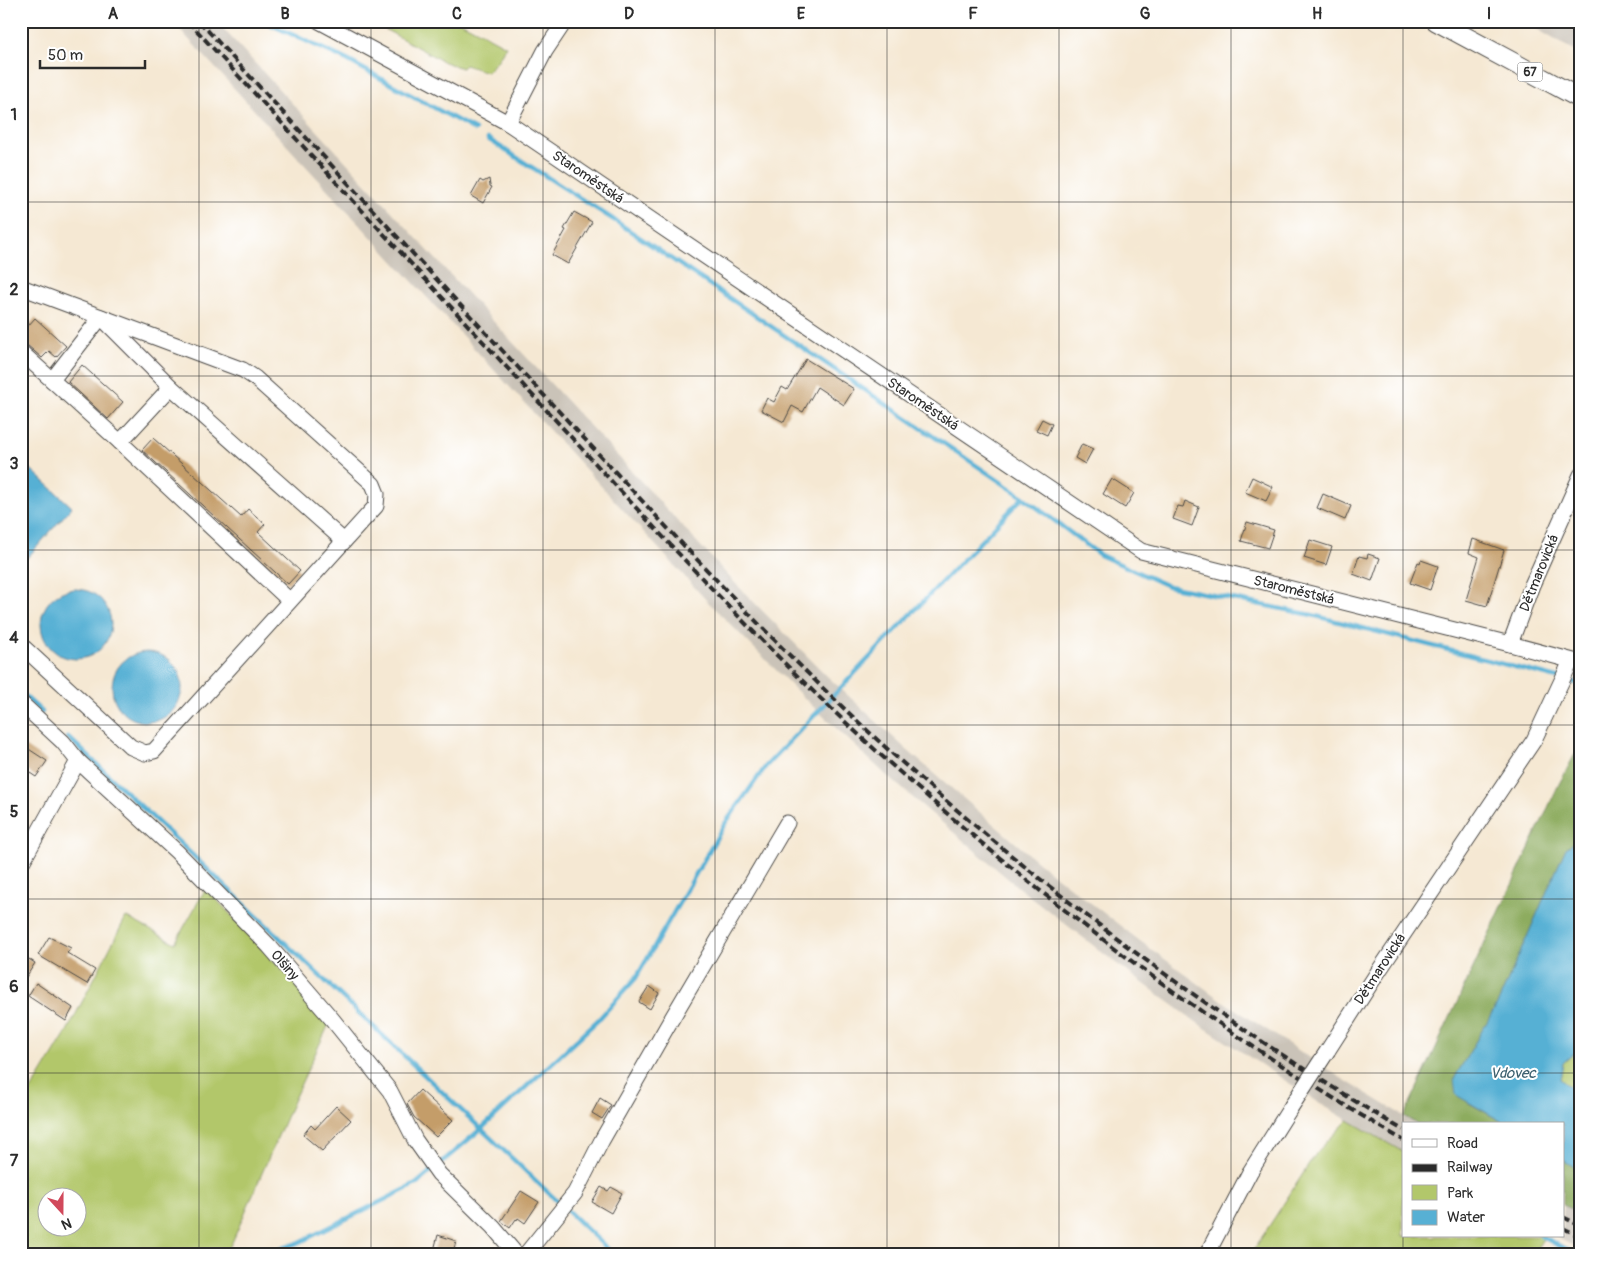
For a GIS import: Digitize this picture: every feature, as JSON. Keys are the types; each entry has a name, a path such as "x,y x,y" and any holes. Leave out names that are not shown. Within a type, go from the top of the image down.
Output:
{"main road":[{"name":"67","path":"1436,21 1581,99"}],"street":[{"name":"Staroměstská","path":"319,21 508,123 1141,551 1510,644 1572,666"},
{"path":"508,123 545,50 565,21"},
{"path":"21,287 244,370 373,484 377,494 376,506 154,751 145,753 131,747 21,645"},
{"path":"52,380 101,317"},
{"path":"101,317 171,387 344,541"},
{"path":"21,352 289,600"},
{"path":"120,442 171,387"},
{"name":"Dětmarovická","path":"1510,644 1532,584 1581,475"},
{"name":"Dětmarovická","path":"1207,1254 1250,1172 1291,1107 1378,972 1534,740 1558,689 1572,666"},
{"name":"Olšiny","path":"21,702 63,742 78,760 177,852 269,946 332,1019 390,1091 415,1140 435,1169 493,1227 516,1254"},
{"path":"21,864 78,760"},
{"path":"526,1254 575,1193 602,1140 649,1058 788,823"}],"shaded area":[{"path":"172,21 216,21 733,581 827,676 907,750 1039,863 1140,941 1218,998 1341,1078 1414,1122 1402,1122 1402,1152 1324,1106 1199,1024 1121,967 1019,888 885,774 805,699 709,603"},
{"path":"1523,21 1581,21 1581,55"},
{"path":"1564,1206 1581,1214 1581,1250 1558,1238 1564,1238"}],"green space":[{"path":"370,21 459,21 506,46 498,60 487,72 465,65 462,68 444,62"},
{"path":"1581,743 1581,837 1566,848 1498,1003 1454,1079 1467,1102 1502,1122 1414,1122 1404,1116 1559,784"},
{"path":"206,888 330,1022 294,1099 231,1245 226,1250 220,1254 21,1254 21,1107 66,1033 126,917 175,943"},
{"path":"1581,1047 1581,1096 1560,1079 1563,1063"},
{"path":"1348,1120 1402,1151 1402,1238 1544,1238 1533,1254 1251,1254 1317,1152"},
{"path":"1564,1161 1581,1171 1581,1214 1564,1206"}],"water":[{"path":"21,460 72,507 21,565"},
{"path":"83,589 96,595 105,604 109,610 111,624 109,638 101,649 90,657 69,659 62,657 51,649 43,638 41,617 43,610 51,599 62,591"},
{"path":"147,652 160,655 172,662 179,674 182,687 179,700 172,712 160,719 147,722 134,719 122,712 115,700 112,687 115,674 122,662 134,655"},
{"name":"Vdovec","path":"1581,837 1581,1047 1563,1063 1560,1079 1581,1096 1581,1171 1564,1161 1564,1122 1503,1122 1456,1095 1454,1079 1498,1003 1566,848"}],"building":[{"path":"489,179 490,186 492,187 483,203 471,196 480,180 483,182"},
{"path":"574,212 592,222 568,264 552,255"},
{"path":"35,318 66,346 56,357 49,351 42,358 27,345 21,343 21,334"},
{"path":"806,359 854,389 844,405 817,387 803,412 792,406 784,422 761,410 767,398 774,402 782,387 787,390"},
{"path":"82,365 123,402 108,419 68,382"},
{"path":"1042,419 1052,424 1047,435 1036,430"},
{"path":"153,438 241,517 248,509 265,524 258,532 300,571 288,584 142,450"},
{"path":"1082,444 1093,449 1085,464 1075,458"},
{"path":"1252,477 1273,487 1266,501 1245,492"},
{"path":"1112,479 1134,493 1125,508 1103,494"},
{"path":"1323,494 1351,506 1345,520 1317,508"},
{"path":"1185,501 1199,507 1192,526 1173,519 1178,506 1183,507"},
{"path":"1247,522 1274,530 1268,548 1241,541"},
{"path":"1473,539 1504,550 1487,606 1466,600 1479,557 1469,553"},
{"path":"1310,540 1332,547 1326,565 1304,558"},
{"path":"1368,554 1380,558 1372,581 1353,574 1359,556 1367,558"},
{"path":"1421,560 1438,566 1430,590 1410,583 1418,562 1420,563"},
{"path":"21,744 47,761 36,777 21,767"},
{"path":"49,937 71,948 67,953 95,970 87,984 38,955"},
{"path":"21,954 35,963 21,985"},
{"path":"36,983 73,1008 66,1021 28,996"},
{"path":"649,986 659,993 650,1009 639,1002"},
{"path":"420,1090 453,1120 436,1137 414,1117 407,1104"},
{"path":"600,1098 611,1105 602,1119 592,1113"},
{"path":"336,1106 351,1120 322,1151 303,1135 311,1125 315,1129"},
{"path":"601,1187 608,1191 611,1187 622,1193 611,1213 592,1202"},
{"path":"521,1191 539,1202 525,1223 518,1218 510,1228 501,1221"},
{"path":"438,1235 456,1241 453,1254 433,1254"}],"waterway":[{"path":"263,21 347,60 475,130"},
{"path":"488,139 614,220 1023,497 1100,555 1168,586 1312,615 1581,684"},
{"path":"266,1254 300,1242 416,1184 481,1129 598,1020 636,978 724,825 766,766 1023,497"},
{"path":"21,693 42,712"},
{"path":"68,737 613,1254"},
{"path":"1545,1238 1575,1254"}],"railway":[{"path":"188,21 682,557 764,643 849,726 1013,869 1139,966 1269,1057 1402,1139"},
{"path":"199,21 698,561 861,725 962,815 1144,959 1272,1048 1402,1129"},
{"path":"1564,1218 1581,1226"},
{"path":"1564,1228 1581,1237"}]}
